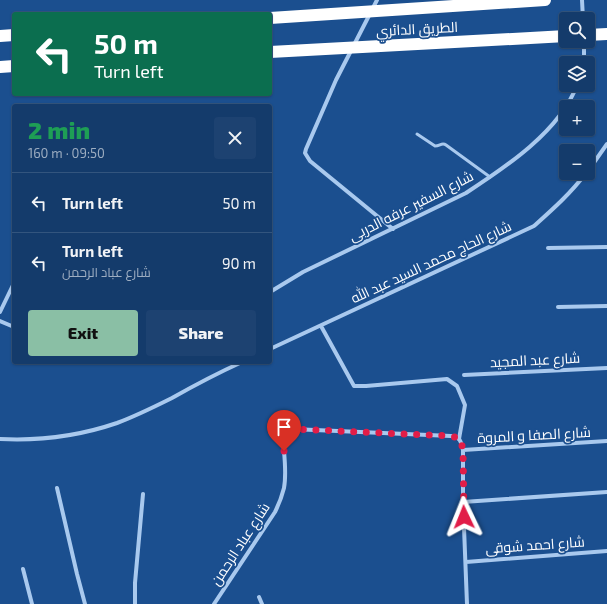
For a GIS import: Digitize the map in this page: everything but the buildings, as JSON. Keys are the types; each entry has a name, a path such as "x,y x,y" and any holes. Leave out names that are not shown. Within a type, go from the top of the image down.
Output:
{"highway":[{"name":"الطريق الدائري","path":"272,18 545,0"},
{"path":"595,35 607,34"},
{"path":"0,36 12,36"},
{"name":"الطريق الدائري","path":"272,52 559,36"},
{"path":"0,67 12,66"}],"street":[{"path":"377,0 336,80 305,153 310,161 393,229"},
{"path":"582,0 583,12"},
{"name":"شارع السفير عرفه الدربى","path":"272,291 303,272 466,193 526,151 557,119 567,106 574,92"},
{"name":"شارع الحاج محمد السيد عبد الله","path":"595,161 607,144"},
{"name":"شارع الحاج محمد السيد عبد الله","path":"272,348 534,226 557,206 581,180"},
{"path":"548,248 607,247"},
{"path":"0,312 12,287"},
{"path":"558,307 607,306"},
{"path":"0,321 12,326"},
{"path":"321,326 354,386 447,379 457,386 465,404 460,439 463,450 463,502 467,604"},
{"path":"0,439 30,440 60,437 88,432 117,423 144,412 215,374 238,364"},
{"name":"شارع عبد المجيد","path":"464,375 607,368"},
{"name":"شارع عباد الرحمن","path":"214,604 275,512 284,488 285,475 283,439 287,430 451,436 460,439"},
{"name":"شارع الصفا و المروة","path":"463,450 607,442"},
{"path":"56,488 85,604"},
{"path":"463,502 607,492"},
{"path":"134,604 143,494"},
{"name":"شارع احمد شوقى","path":"466,562 607,551"},
{"path":"23,569 32,604"},
{"path":"259,597 262,604"}],"lane":[{"path":"417,134 435,146 446,145 490,177"}],"route":[{"path":"284,451 284,434 287,430 292,429 456,437 462,442 463,450 464,517"}]}
